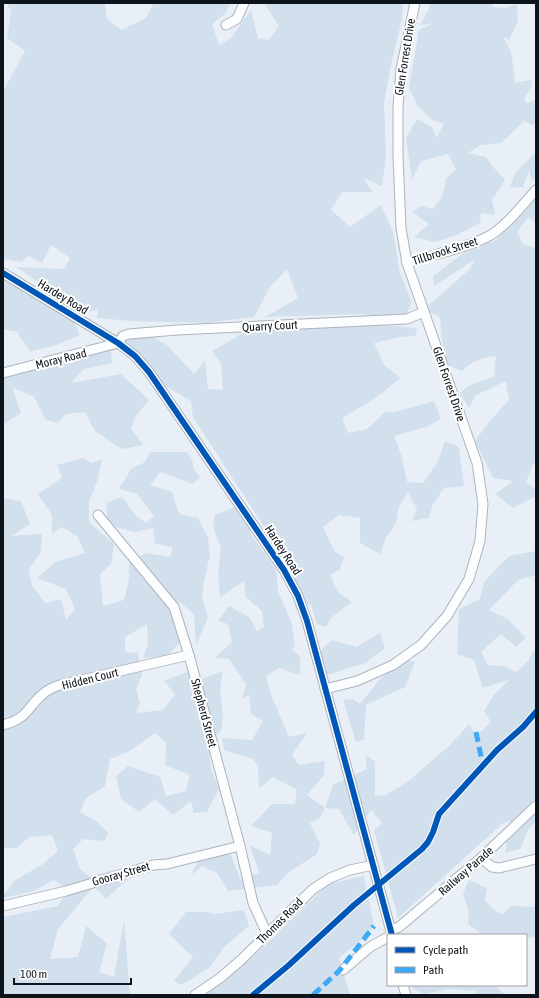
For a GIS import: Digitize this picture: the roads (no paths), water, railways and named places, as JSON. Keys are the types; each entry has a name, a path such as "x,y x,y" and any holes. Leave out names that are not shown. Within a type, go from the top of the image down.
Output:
{"street":[{"path":"226,25 237,19 244,3"},
{"name":"Glen Forrest Drive","path":"325,689 356,681 393,666 421,645 447,616 469,579 480,541 483,504 477,463 407,263 402,243 399,196 398,107 401,69 415,3"},
{"name":"Tillbrook Street","path":"407,263 450,252 487,237 499,229 536,190"},
{"name":"Hardey Road","path":"3,273 118,343 135,356 149,372 284,570 298,596 307,621 373,865 390,934"},
{"name":"Quarry Court","path":"118,343 123,336 129,334 177,330 406,319 424,312"},
{"name":"Moray Road","path":"3,373 118,343"},
{"name":"Shepherd Street","path":"98,515 174,607 189,655 240,846 253,903 268,934"},
{"name":"Hidden Court","path":"3,725 14,722 23,717 43,693 60,685 189,655"},
{"name":"Railway Parade","path":"390,934 481,858 536,806"},
{"name":"Gooray Street","path":"3,906 66,891 153,865 167,864 240,846"},
{"path":"481,858 492,867 499,868 536,859"},
{"name":"Thomas Road","path":"196,995 226,973 313,889 330,878 350,870 373,865"},
{"name":"Railway Parade","path":"343,970 370,947 387,936"}]}
